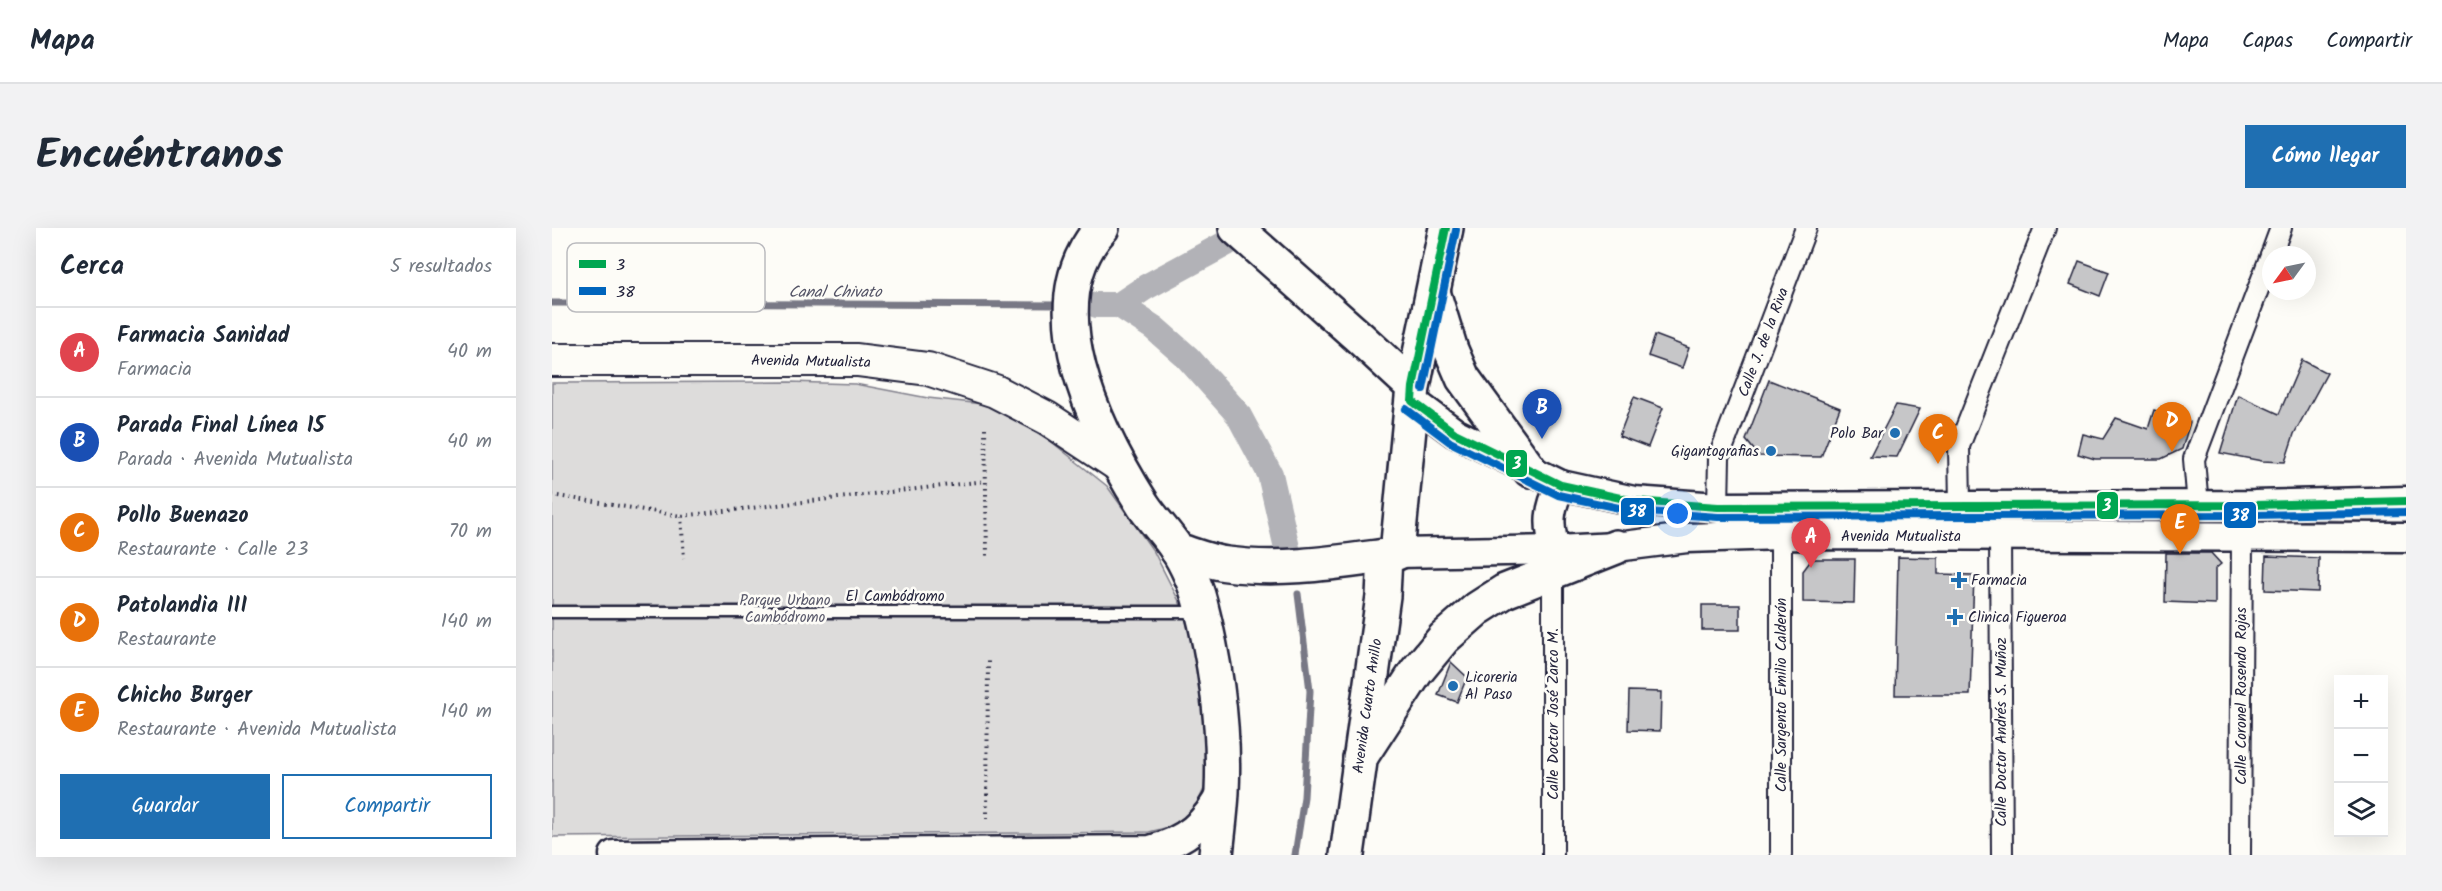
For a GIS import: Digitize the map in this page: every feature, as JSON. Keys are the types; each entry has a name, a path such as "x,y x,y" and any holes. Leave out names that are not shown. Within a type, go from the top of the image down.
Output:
{"highway":[{"path":"1102,228 1083,252 1072,283 1072,326 1080,372 1092,411 1118,465 1145,508 1177,550 1200,600 1212,654 1221,724 1222,791 1216,855"},
{"path":"1236,228 1412,394"},
{"name":"Avenida Cuarto Anillo","path":"1347,855 1412,394 1446,228"},
{"path":"1433,291 1451,350 1463,378 1530,470"},
{"path":"1360,758 1416,672 1444,638 1477,609 1554,562 1616,547"},
{"path":"1177,550 1224,564 1268,568 1312,566 1391,555"}],"main road":[{"name":"Avenida Mutualista","path":"552,360 857,360 928,369 995,391 1047,418 1118,465"},
{"name":"Avenida Mutualista","path":"1412,394 1455,432 1561,485 1634,501 1718,507 2198,506 2406,501"},
{"path":"1391,555 1554,562 1549,517 1553,500 1561,485"},
{"name":"Avenida Mutualista","path":"1616,547 1687,538 1781,535 2406,537"},
{"path":"614,855 1154,853 1194,830 1206,819 1222,791"}],"street":[{"name":"Calle J. de la Riva","path":"1718,507 1719,457 1806,228"},
{"path":"1960,506 1959,446 2045,228"},
{"path":"2274,246 2281,228"},
{"path":"2198,506 2194,459 2262,279"},
{"name":"Calle Sargento Emilio Calderón","path":"1781,535 1781,855"},
{"name":"Calle Doctor Andrés S. Muñoz","path":"2000,536 2002,855"},
{"name":"Calle Coronel Rosendo Rojas","path":"2240,855 2242,538"},
{"name":"Calle Doctor José Zarco M.","path":"1553,855 1554,562"}],"lane":[{"name":"El Cambódromo","path":"552,612 1202,612"}],"path":[{"path":"985,428 987,557"},
{"path":"552,495 681,516 986,481"},
{"path":"681,516 684,558"},
{"path":"987,819 988,658"}],"green space":[{"name":"Parque Urbano Cambódromo","path":"552,383 855,384 928,398 991,405 1048,439 1107,486 1154,552 1183,609 1204,691 1210,776 1196,806 1177,825 1149,832 552,837"}],"building":[{"path":"2079,261 2109,272 2100,296 2070,284"},
{"path":"1655,335 1689,348 1682,368 1648,356"},
{"path":"2302,360 2327,373 2294,434 2285,462 2262,461 2220,453 2238,395 2279,414"},
{"path":"1769,380 1840,408 1821,457 1759,456 1746,440"},
{"path":"1634,397 1663,408 1648,447 1619,436"},
{"name":"Polo Bar","path":"1896,405 1920,409 1897,457 1870,456"},
{"path":"2154,410 2190,422 2182,449 2161,459 2095,459 2078,454 2083,434 2103,439 2116,418 2148,429"},
{"path":"2166,553 2211,553 2221,564 2215,569 2215,604 2165,602"},
{"path":"2266,556 2319,558 2318,592 2265,590"},
{"path":"1898,557 1938,558 1938,574 1974,575 1970,695 1895,695"},
{"path":"1812,559 1855,559 1854,603 1803,602 1803,571"},
{"path":"1702,605 1740,605 1740,630 1702,630"},
{"name":"Licoreria Al Paso","path":"1451,662 1467,677 1457,702 1438,695"},
{"path":"1629,691 1661,692 1660,731 1628,730"}],"waterway":[{"path":"1119,305 1146,287 1227,243"},
{"name":"Canal Chivato","path":"552,303 567,303"},
{"name":"Canal Chivato","path":"765,304 1062,305"},
{"name":"Canal Chivato","path":"1079,305 1119,305"},
{"path":"1097,305 1119,305 1154,328 1188,358 1238,414 1270,474 1287,548"},
{"path":"1295,855 1304,797 1310,691 1298,594"}],"transit line":[{"name":"3","path":"1446,228 1412,401 1455,433 1561,485 1634,501 1718,507 2254,505 2406,501"},
{"name":"38","path":"1423,389 1456,230"},
{"name":"38","path":"1406,409 1450,442 1558,495 1633,511 1718,517 2254,515 2406,512"}],"place":[{"name":"Polo Bar","path":"1895,433"},
{"name":"Parada Final Línea 15","path":"1542,439"},
{"name":"Gigantografias","path":"1771,451"},
{"name":"Patolandia III","path":"2172,452"},
{"name":"Pollo Buenazo","path":"1938,464"},
{"name":"Chicho Burger","path":"2180,554"},
{"name":"Farmacia Sanidad","path":"1811,568"},
{"name":"Farmacia","path":"1959,580"},
{"name":"Clinica Figueroa","path":"1955,617"},
{"name":"Licoreria Al Paso","path":"1453,686"}]}
